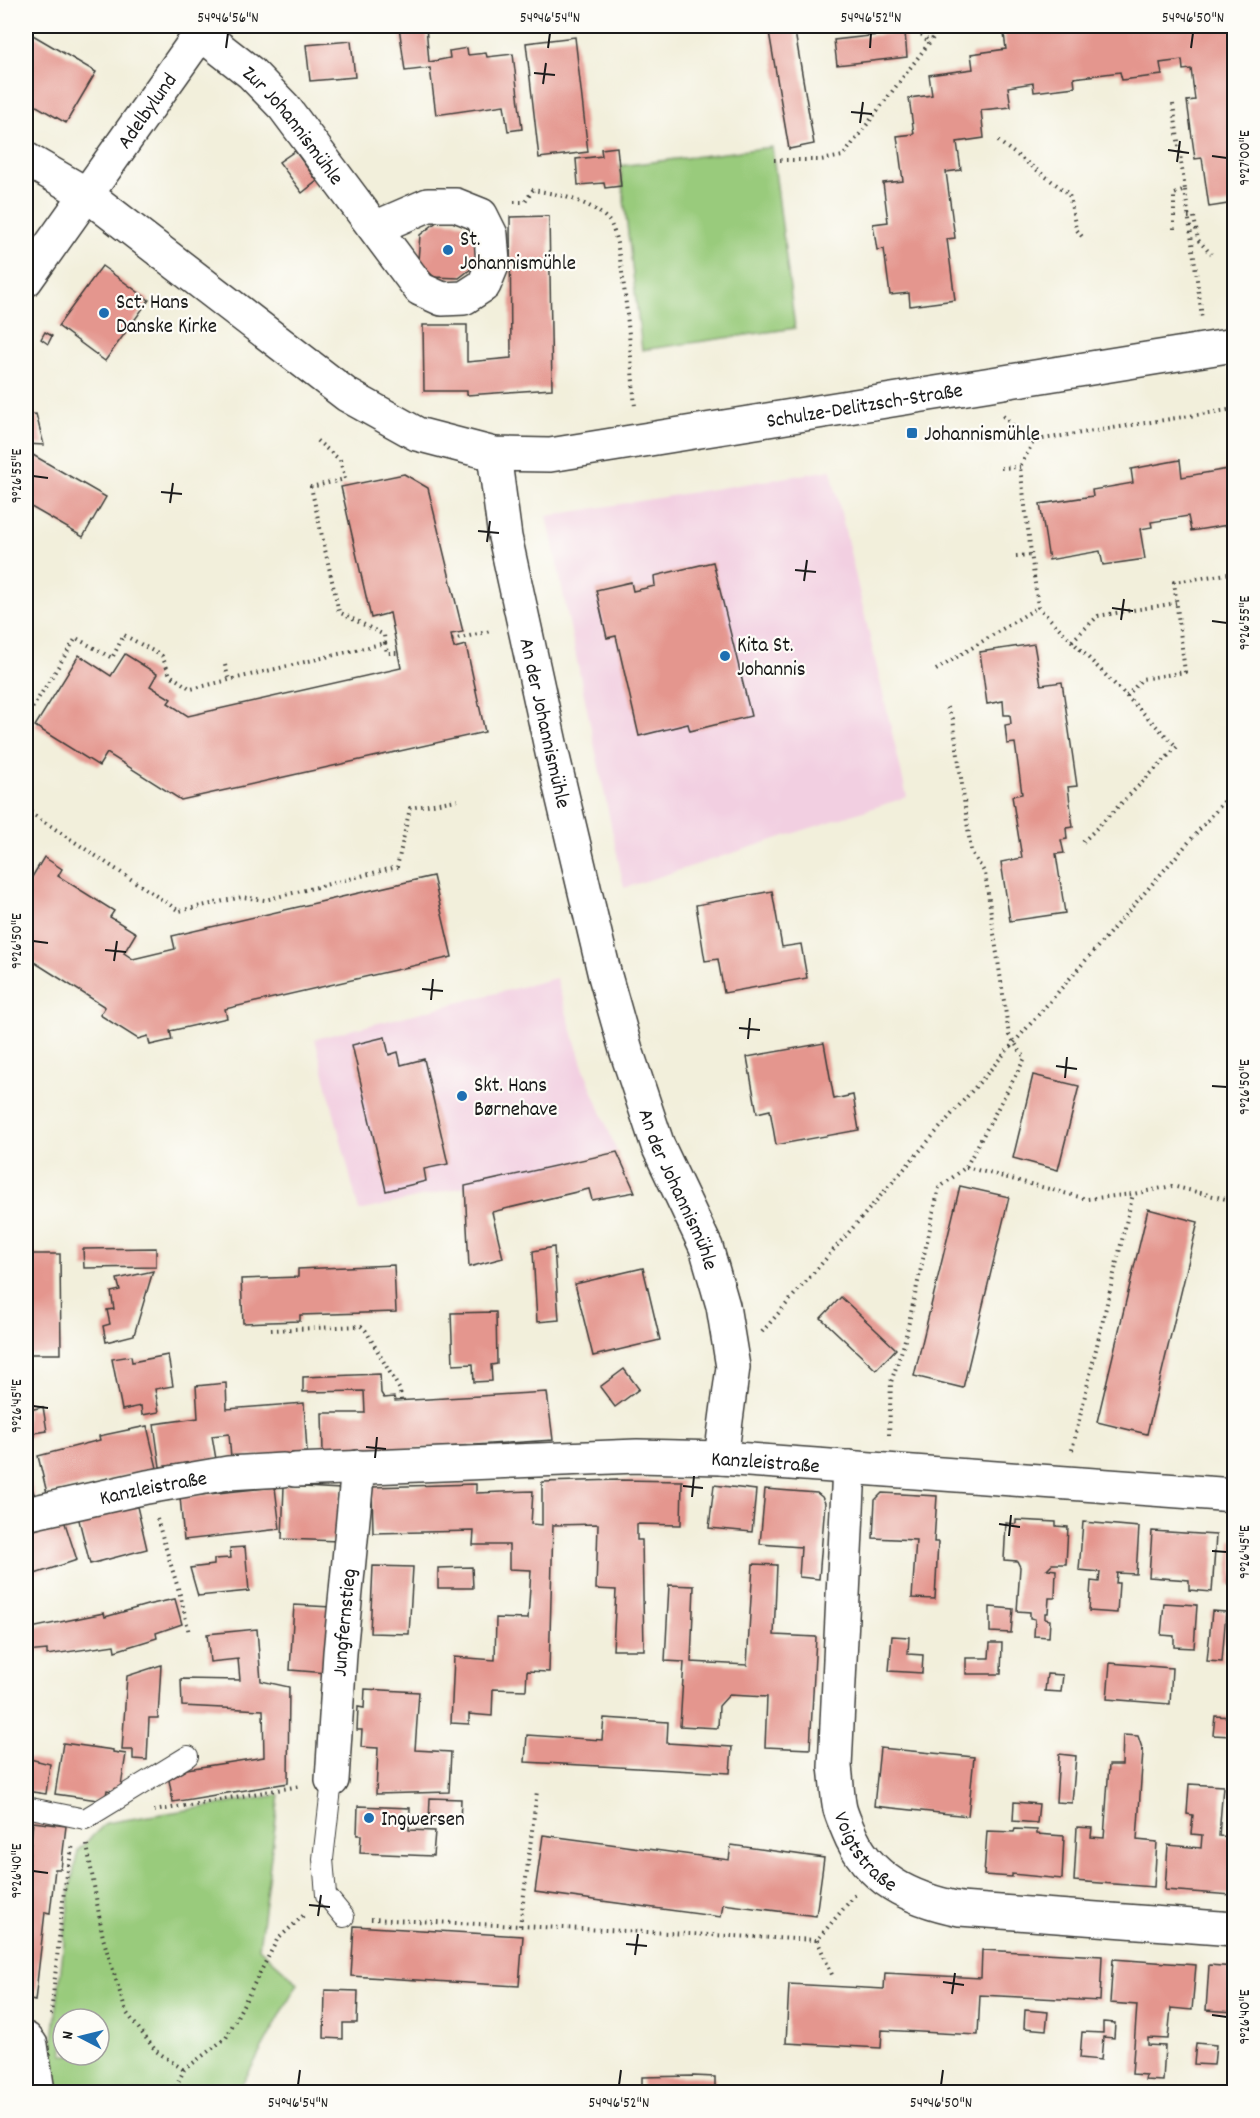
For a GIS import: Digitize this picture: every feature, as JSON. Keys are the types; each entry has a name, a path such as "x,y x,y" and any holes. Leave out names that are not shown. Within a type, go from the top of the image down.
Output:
{"street":[{"name":"Adelbylund","path":"26,280 203,29"},
{"name":"Zur Johannismühle","path":"203,29 284,107 420,289 442,299 464,298 484,285 494,263 491,235 481,215"},
{"path":"26,159 86,194 347,395 417,435 494,454"},
{"path":"367,218 428,206 456,205 481,215"},
{"name":"Schulze-Delitzsch-Straße","path":"494,454 550,456 1220,348"},
{"name":"An der Johannismühle","path":"494,454 507,548 553,757 605,976 626,1050 658,1146 706,1247 723,1306 733,1367 721,1458"},
{"name":"Kanzleistraße","path":"26,1514 147,1487 228,1473 637,1456 721,1458 1234,1495"},
{"name":"Jungfernstieg","path":"332,1780 340,1653 358,1467"},
{"name":"Voigtstraße","path":"849,1467 835,1767 840,1811 854,1845 874,1872 901,1890 930,1903 960,1909 1234,1929"},
{"path":"38,2030 31,2045 38,2092"}],"lane":[{"path":"26,1807 85,1819 189,1756"},
{"path":"332,1780 323,1859 326,1895 344,1917"}],"path":[{"path":"913,26 929,42"},
{"path":"774,160 821,160 843,156 942,26"},
{"path":"1173,104 1188,217 1220,348"},
{"path":"998,141 1069,194 1076,228 1084,239"},
{"path":"481,215 501,201 525,202 533,190 558,194 596,210 610,222 619,250 639,442"},
{"path":"1174,229 1174,194 1185,190"},
{"path":"1188,217 1194,217 1198,240 1211,254"},
{"path":"1083,842 1177,747 1038,608 1020,467 1032,444 1043,439 1234,409"},
{"path":"316,440 340,460 345,478 311,487 339,612 384,635 387,653 398,653"},
{"path":"1001,468 1020,467"},
{"path":"1016,556 1032,555"},
{"path":"1127,696 1142,679 1185,672 1174,582 1234,573"},
{"path":"1072,641 1098,616 1176,603"},
{"path":"936,670 1038,608"},
{"path":"26,718 76,638 112,658 124,635 162,656 170,675 191,689 385,643"},
{"path":"225,664 229,680"},
{"path":"888,1470 891,1382 904,1344 939,1188 966,1167 1025,1058 1009,1035 985,873 971,851 953,720 945,704"},
{"path":"733,1367 1234,790"},
{"path":"26,808 34,816 179,911 242,897 265,900 397,867 410,808 457,800"},
{"path":"966,1167 1088,1199 1133,1194 1172,1186 1234,1201"},
{"path":"1065,1483 1133,1194"},
{"path":"271,1330 361,1326 400,1390 401,1400"},
{"path":"147,1487 181,1598 189,1633"},
{"path":"145,1812 289,1788"},
{"path":"520,1926 537,1791"},
{"path":"38,2030 74,1842 85,1819"},
{"path":"85,1819 88,1857 103,1938 126,2012 156,2051 184,2070"},
{"path":"817,1940 874,1872"},
{"path":"173,2092 184,2070 226,2038 277,1940 326,1895"},
{"path":"344,1917 817,1940"},
{"path":"817,1940 833,1977"}],"shaded area":[{"name":"Kita St. Johannis","path":"831,470 907,797 624,888 547,516"},
{"name":"Skt. Hans Børnehave","path":"556,978 582,1064 617,1152 359,1211 315,1039"}],"green space":[{"path":"772,147 795,328 642,350 620,166"},
{"path":"279,1795 259,1948 298,1983 238,2092 58,2092 53,2067 111,2067 111,2007 57,2007 70,1888 78,1850 106,1823"}],"building":[{"path":"399,26 426,26 429,62 450,58 449,51 467,48 468,55 486,53 487,57 513,54 522,129 508,131 504,105 436,115 430,68 405,71"},
{"path":"768,26 794,26 814,144 789,149"},
{"path":"1003,26 1234,26 1234,203 1209,207 1202,158 1195,159 1187,101 1195,100 1191,69 1183,70 1182,60 1160,63 1162,75 1122,80 1120,72 1074,78 1075,87 1034,92 1033,83 1008,87 1011,107 981,110 984,138 957,142 961,170 946,172 955,238 947,239 955,300 910,306 909,293 890,295 884,249 877,250 873,224 888,222 883,183 903,181 897,136 914,134 909,98 932,95 929,75 973,69 971,54 1006,49"},
{"path":"26,31 96,72 66,123 26,100"},
{"path":"905,32 907,57 837,65 834,40"},
{"path":"575,37 588,152 539,158 526,43"},
{"path":"351,41 355,77 310,81 306,45"},
{"path":"617,147 621,186 605,188 604,183 578,185 576,159 602,156 601,149"},
{"path":"295,151 317,181 302,193 279,162"},
{"path":"549,216 552,389 467,395 467,391 424,391 423,325 467,325 467,362 511,358 510,217"},
{"name":"St. Johannismühle","path":"438,221 462,223 478,239 476,265 459,278 434,277 418,261 420,235"},
{"name":"Sct. Hans Danske Kirke","path":"102,266 149,300 105,361 58,326"},
{"path":"45,332 52,336 48,344 41,339"},
{"path":"36,414 44,445 26,444 26,415"},
{"path":"26,451 106,497 83,537 26,504"},
{"path":"1180,460 1182,477 1234,468 1234,524 1191,531 1188,516 1151,522 1152,527 1140,529 1145,559 1103,565 1100,551 1049,560 1040,504 1093,496 1092,490 1133,483 1131,469"},
{"path":"404,474 428,488 463,632 451,634 452,640 454,648 466,645 485,732 181,800 107,753 99,766 35,726 79,655 111,676 125,654 157,674 150,686 171,699 168,703 188,716 401,668 390,613 371,618 341,487"},
{"path":"713,562 751,716 690,731 688,724 639,736 616,636 607,638 596,590 631,582 633,591 655,586 654,576"},
{"path":"1034,644 1041,685 1062,682 1077,786 1068,787 1073,827 1066,828 1067,839 1061,840 1064,853 1056,854 1065,913 1010,921 1001,862 1022,858 1012,796 1022,794 1015,743 1007,744 1005,725 1011,724 1010,715 1004,715 1003,701 987,704 980,652"},
{"path":"44,857 62,869 58,876 114,911 110,917 136,933 124,953 133,959 175,949 172,936 433,876 452,957 225,1009 227,1018 170,1031 172,1040 150,1045 148,1036 138,1039 100,1015 105,1007 26,957 26,887"},
{"path":"772,891 782,947 801,944 807,978 724,993 718,959 705,961 696,905"},
{"path":"385,1037 389,1055 398,1052 401,1065 424,1059 448,1164 424,1169 426,1181 386,1191 352,1045"},
{"path":"824,1043 834,1099 853,1095 859,1130 776,1145 770,1110 757,1113 747,1057"},
{"path":"1033,1075 1079,1086 1058,1170 1013,1158"},
{"path":"617,1152 635,1192 592,1200 589,1189 492,1212 503,1258 469,1267 465,1186"},
{"path":"960,1186 1009,1197 963,1388 914,1376"},
{"path":"1148,1209 1198,1222 1147,1434 1097,1422"},
{"path":"554,1247 559,1320 537,1322 533,1251"},
{"path":"156,1248 156,1267 84,1268 83,1249"},
{"path":"26,1254 60,1254 61,1354 26,1354"},
{"path":"394,1265 396,1312 300,1315 300,1321 243,1323 241,1279 298,1277 298,1269"},
{"path":"643,1268 660,1340 593,1356 575,1284"},
{"path":"153,1271 134,1335 106,1342 103,1326 110,1324 107,1310 114,1309 111,1292 120,1290 117,1279"},
{"path":"841,1297 896,1349 876,1370 821,1318"},
{"path":"496,1312 497,1364 491,1365 492,1381 474,1382 473,1364 453,1365 451,1313"},
{"path":"168,1355 173,1386 155,1389 159,1412 142,1415 141,1406 122,1410 112,1359 131,1356 132,1362"},
{"path":"624,1369 639,1389 615,1407 600,1387"},
{"path":"380,1374 381,1393 384,1398 394,1397 395,1401 547,1392 553,1440 323,1453 322,1413 365,1413 364,1391 303,1392 303,1377"},
{"path":"226,1383 227,1409 304,1403 307,1452 231,1458 229,1434 212,1436 216,1459 160,1467 154,1424 198,1418 196,1386"},
{"path":"26,1395 29,1410 43,1407 47,1431 34,1433 35,1436 26,1438"},
{"path":"147,1426 157,1468 47,1493 38,1456 100,1440 99,1436"},
{"path":"26,1473 35,1496 26,1500"},
{"path":"682,1481 681,1525 637,1524 637,1540 642,1540 644,1650 613,1650 616,1590 596,1589 598,1524 553,1525 549,1672 527,1671 526,1690 493,1689 492,1716 469,1714 469,1724 451,1723 454,1657 495,1660 496,1618 528,1619 531,1570 509,1569 509,1545 473,1545 474,1531 373,1533 372,1487 476,1484 476,1493 533,1491 531,1524 542,1525 542,1482"},
{"path":"714,1485 756,1490 752,1532 709,1528"},
{"path":"284,1486 341,1489 339,1541 282,1539"},
{"path":"275,1487 280,1529 184,1540 180,1497"},
{"path":"765,1489 817,1493 822,1497 825,1503 819,1579 799,1577 801,1547 760,1544"},
{"path":"882,1493 937,1496 934,1542 938,1542 935,1599 912,1598 916,1540 873,1538 875,1500"},
{"path":"136,1502 147,1549 90,1564 78,1516"},
{"path":"64,1520 77,1560 26,1577 26,1533"},
{"path":"1016,1520 1056,1522 1056,1526 1068,1527 1066,1564 1052,1564 1047,1569 1056,1570 1055,1598 1049,1598 1048,1613 1045,1613 1045,1619 1050,1620 1049,1637 1034,1636 1035,1619 1030,1618 1030,1612 1017,1611 1020,1567 1017,1561 1004,1560 1006,1523 1016,1524"},
{"path":"1083,1522 1139,1527 1136,1574 1117,1573 1116,1583 1119,1583 1117,1613 1089,1611 1091,1581 1099,1582 1100,1572 1079,1570"},
{"path":"1152,1531 1216,1535 1212,1592 1189,1590 1189,1580 1149,1577"},
{"path":"1231,1540 1234,1540 1234,1585 1228,1585"},
{"path":"245,1547 249,1591 198,1596 190,1568 214,1565 214,1559 231,1558 230,1548"},
{"path":"753,1564 777,1565 774,1635 816,1637 810,1749 765,1747 767,1697 729,1695 719,1706 718,1728 680,1726 684,1662 665,1661 669,1585 694,1586 691,1662 747,1665"},
{"path":"373,1566 413,1567 409,1634 370,1633"},
{"path":"472,1567 473,1588 438,1588 438,1568"},
{"path":"175,1599 182,1624 156,1633 157,1638 115,1651 114,1645 47,1655 47,1650 26,1652 26,1629 104,1613 105,1617"},
{"path":"1164,1603 1197,1605 1194,1648 1174,1647 1174,1636 1161,1635"},
{"path":"294,1605 331,1607 327,1673 290,1670"},
{"path":"990,1607 1013,1609 1011,1633 990,1632"},
{"path":"1212,1611 1226,1612 1222,1662 1207,1661"},
{"path":"257,1629 261,1681 289,1687 288,1783 173,1802 169,1780 187,1769 264,1757 263,1710 182,1706 181,1679 240,1680 238,1659 210,1662 207,1634"},
{"path":"892,1636 909,1637 908,1654 923,1655 922,1673 889,1671"},
{"path":"990,1643 1002,1643 1001,1674 966,1674 966,1658 989,1658"},
{"path":"1110,1663 1172,1668 1170,1704 1107,1699"},
{"path":"161,1665 158,1718 149,1718 147,1760 133,1759 133,1750 122,1750 127,1676"},
{"path":"1047,1674 1063,1675 1061,1692 1045,1691"},
{"path":"365,1689 419,1692 415,1750 451,1752 449,1792 376,1794 378,1748 361,1747 362,1730 357,1730 358,1707 364,1708"},
{"path":"1215,1716 1232,1717 1231,1736 1213,1735"},
{"path":"604,1718 668,1722 667,1743 732,1747 730,1773 525,1762 527,1735 602,1740"},
{"path":"1123,1735 1138,1736 1143,1751 1137,1840 1157,1842 1154,1887 1074,1881 1077,1827 1092,1828 1091,1837 1104,1838 1109,1765 1122,1765"},
{"path":"63,1743 126,1754 120,1792 107,1790 105,1801 55,1794"},
{"path":"880,1748 974,1757 968,1816 874,1806"},
{"path":"1059,1754 1076,1756 1072,1803 1056,1802"},
{"path":"26,1758 50,1764 46,1794 26,1791"},
{"path":"1189,1784 1223,1786 1219,1836 1234,1837 1232,1895 1165,1890 1168,1845 1201,1848 1202,1835 1191,1834 1193,1815 1187,1814"},
{"path":"430,1798 461,1799 460,1823 429,1822"},
{"path":"1014,1802 1039,1804 1037,1823 1013,1821"},
{"path":"358,1806 410,1808 409,1830 435,1831 433,1856 360,1853 361,1835 357,1835"},
{"path":"33,1822 66,1826 61,1869 55,1869 50,1913 45,1912 35,2001 26,1999 26,1865 28,1866"},
{"path":"1015,1829 1037,1830 1037,1834 1064,1836 1062,1879 1012,1874 1012,1877 984,1875 987,1831 1014,1832"},
{"path":"543,1835 729,1860 731,1845 824,1858 816,1916 723,1904 721,1917 535,1892"},
{"path":"354,1926 523,1936 519,1986 351,1976"},
{"path":"982,1950 1102,1956 1100,2001 980,1995 978,2035 882,2030 881,2048 786,2043 789,1984 884,1989 885,1973 981,1978"},
{"path":"1113,1959 1196,1965 1192,2010 1171,2008 1168,2039 1148,2038 1148,2045 1165,2046 1163,2081 1145,2080 1146,2075 1132,2074 1137,2005 1110,2003"},
{"path":"1209,1965 1234,1967 1234,2012 1206,2010"},
{"path":"325,1990 358,1991 357,2023 343,2023 343,2039 324,2038"},
{"path":"1025,2010 1048,2012 1046,2030 1024,2028"},
{"path":"1103,2022 1115,2023 1114,2038 1103,2037 1101,2060 1080,2058 1082,2032 1103,2033"},
{"path":"1196,2043 1216,2045 1214,2065 1194,2064"},
{"path":"642,2077 715,2077 715,2092 642,2092"}],"place":[{"name":"St. Johannismühle","path":"448,250"},
{"name":"Sct. Hans Danske Kirke","path":"104,313"},
{"name":"Johannismühle","path":"912,433"},
{"name":"Kita St. Johannis","path":"725,656"},
{"name":"Skt. Hans Børnehave","path":"462,1096"},
{"name":"Ingwersen","path":"369,1818"}]}
